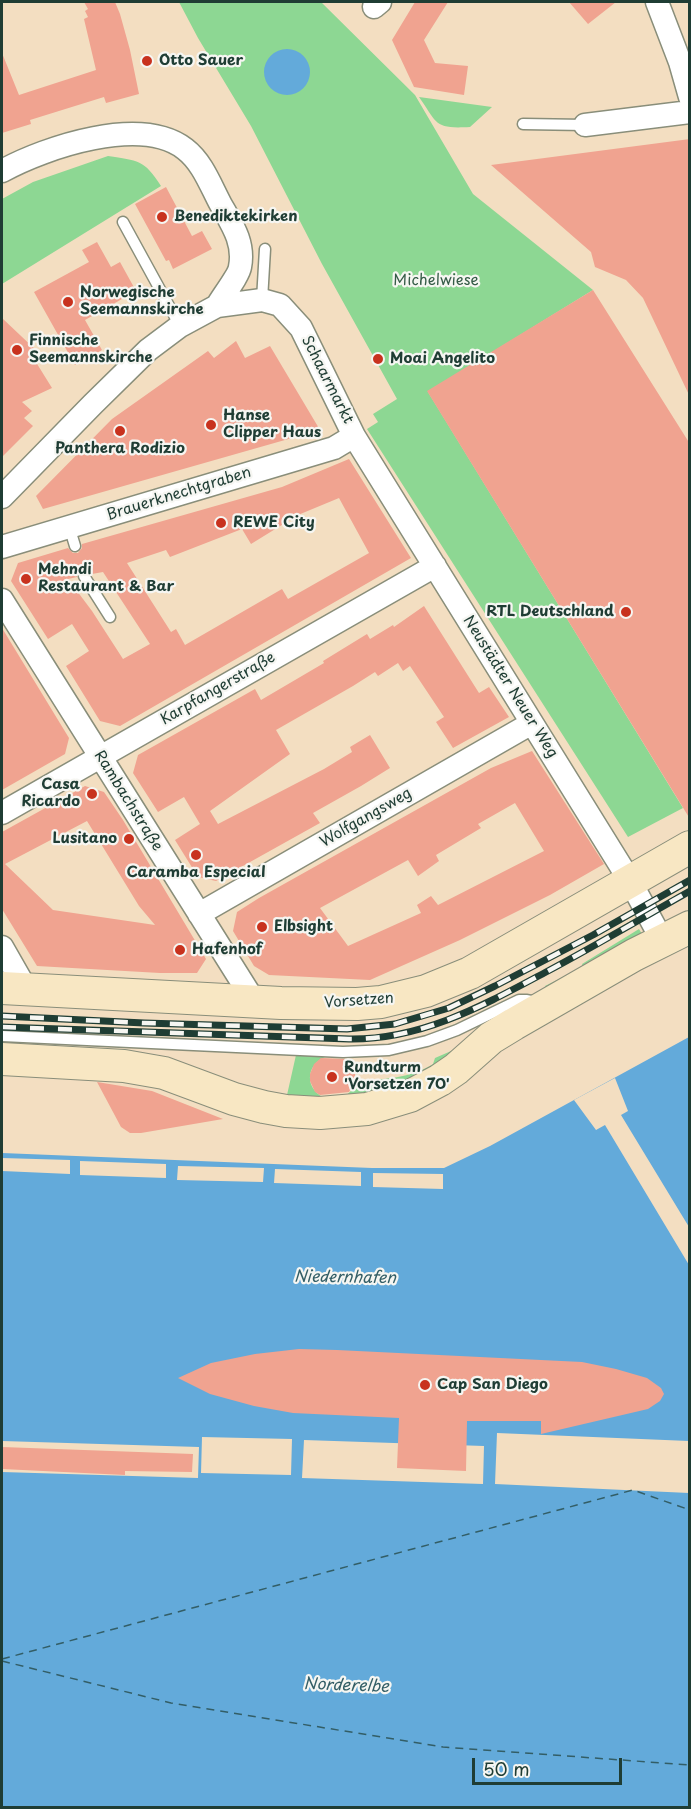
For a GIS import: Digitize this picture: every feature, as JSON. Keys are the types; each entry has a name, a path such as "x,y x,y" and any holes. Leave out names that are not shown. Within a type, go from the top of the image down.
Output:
{"main road":[{"name":"Vorsetzen","path":"14,988 254,1001 357,1004 381,1002 426,991 495,960 690,847"},
{"path":"2,1059 124,1066 164,1073 234,1099 286,1111 320,1113 367,1109 410,1096 440,1080 491,1038 676,933"}],"street":[{"path":"657,2 680,62 690,97"},
{"path":"585,125 690,112"},
{"path":"2,171 57,147 80,140 144,135 166,139 184,148 199,163 241,243 240,268 217,306"},
{"path":"2,497 148,350 180,326 217,306 262,300"},
{"name":"Schaarmarkt","path":"262,300 280,305 301,328 354,436"},
{"name":"Brauerknechtgraben","path":"2,547 72,536 334,447 354,436"},
{"name":"Neustädter Neuer Weg","path":"354,436 630,881 676,933"},
{"name":"Karpfangerstraße","path":"2,813 435,566"},
{"name":"Rambachstraße","path":"2,600 254,1001"},
{"name":"Wolfgangsweg","path":"199,914 532,723"},
{"path":"2,947 14,988"}],"lane":[{"path":"523,124 585,125"},
{"path":"123,222 180,326"},
{"path":"262,300 265,249"},
{"path":"84,576 110,617"},
{"path":"2,1036 343,1052 389,1050 427,1041 458,1030 519,1000 532,1000 545,1006"}],"green space":[{"name":"Michelwiese","path":"179,2 321,2 415,95 473,194 593,290 428,392 683,808 628,837 367,429 378,422 373,414 397,399 322,264 251,126"},
{"path":"419,97 492,107 470,127 450,127 438,123"},
{"path":"108,156 127,159 145,166 161,186 2,284 2,199 33,182"},
{"path":"639,929 642,934 547,991 545,986 583,967 582,964"},
{"path":"458,1048 425,1073 403,1083 368,1094 343,1098 351,1091 355,1081 415,1073 433,1064 435,1058"},
{"path":"296,1055 331,1055 317,1063 310,1074 312,1087 324,1098 287,1095"}],"water":[{"path":"287,49 303,56 310,72 303,88 287,95 271,88 264,72 271,56"},
{"path":"689,1037 689,1807 2,1808 2,1153 372,1168 444,1168 490,1146"}],"pier":[{"path":"615,1078 628,1111 621,1115 689,1227 689,1265 605,1125 596,1130 574,1100"},
{"path":"2,1158 70,1160 70,1174 2,1171"},
{"path":"80,1161 166,1164 166,1178 80,1175"},
{"path":"178,1166 264,1168 263,1182 177,1180"},
{"path":"275,1169 361,1172 361,1186 274,1183"},
{"path":"373,1173 443,1174 443,1189 373,1187"},
{"path":"497,1433 689,1441 689,1493 495,1484"},
{"path":"202,1437 292,1439 291,1475 201,1473"},
{"path":"304,1440 484,1446 483,1484 302,1478"},
{"path":"2,1441 199,1447 198,1478 2,1472"}],"building":[{"path":"84,2 115,2 130,50 139,94 106,103 104,97 30,120 31,124 2,133 2,53 19,95 96,70 84,19 88,17 85,11 88,9"},
{"path":"415,2 448,2 424,40 435,63 468,66 464,95 414,87 392,40"},
{"path":"569,2 616,2 588,24"},
{"path":"690,139 690,397 643,298 626,280 595,267 591,252 491,165"},
{"name":"Benediktekirken","path":"166,187 192,236 202,231 212,249 173,269 169,260 166,261 135,204"},
{"name":"Norwegische Seemannskirche","path":"97,242 111,267 120,262 136,291 85,320 102,350 75,365 34,292 89,262 82,250"},
{"name":"RTL Deutschland","path":"593,290 690,444 690,819 427,391"},
{"path":"2,318 39,353 34,359 52,388 22,402 32,411 24,418 33,426 2,457"},
{"name":"Hanse Clipper Haus","path":"236,341 245,358 270,346 320,430 43,509 36,496 112,419 208,351 214,358"},
{"path":"349,459 411,558 120,726 100,721 66,666 89,651 72,624 48,639 11,581 18,563 68,548 73,553 78,553 82,544 282,487","holes":["339,498 369,553 288,599 282,589 185,645 176,629 171,632 127,563 166,550 170,557 242,529 251,544 298,515","81,569 87,569 92,574 103,572 150,644 123,659 68,579 77,577"]},
{"path":"424,606 479,693 489,687 509,717 453,748 436,722 444,717 410,666 403,671 398,663 378,676 375,672 276,730 290,754 210,811 218,824 324,769 352,752 350,747 370,735 390,768 313,813 320,823 216,881 198,877 175,840 200,824 184,797 158,812 133,773 138,755 255,689 261,700 324,663 323,661 367,634 370,639 393,625 394,627"},
{"path":"2,628 69,738 65,754 2,790"},
{"path":"532,751 604,864 550,895 460,940 370,980 269,975 254,966 233,931 237,912 491,768","holes":["515,803 544,851 438,905 431,896 417,905 421,913 348,946 320,908 408,860 418,876 439,861 436,855 481,828 478,824"]},
{"path":"85,786 104,792 206,959 197,973 37,966 2,909 2,832","holes":["87,821 139,906 155,925 53,910 5,864"]},
{"name":"Rundturm 'Vorsetzen 70'","path":"321,1058 346,1059 349,1062 355,1074 355,1081 349,1092 320,1095 315,1092 310,1081 310,1074 314,1064"},
{"path":"97,1082 152,1091 223,1119 130,1133 121,1127"},
{"name":"Cap San Diego","path":"299,1349 582,1362 647,1378 661,1388 664,1394 660,1401 648,1409 541,1434 541,1421 467,1421 466,1471 397,1468 399,1418 293,1413 254,1406 210,1394 178,1378 211,1363 255,1354"},
{"path":"2,1447 193,1454 192,1472 125,1471 125,1475 2,1469"}],"ferry route":[{"path":"2,1659 633,1490 690,1510"},
{"path":"2,1661 171,1703 443,1747 690,1765"}],"railway":[{"path":"2,1016 347,1029 395,1024 449,1008 495,986 593,935 690,880"},
{"path":"2,1027 349,1039 402,1034 452,1018 499,997 690,891"}],"place":[{"name":"Otto Sauer","path":"147,61"},
{"name":"Benediktekirken","path":"162,217"},
{"name":"Norwegische Seemannskirche","path":"68,302"},
{"name":"Finnische Seemannskirche","path":"17,350"},
{"name":"Moai Angelito","path":"378,359"},
{"name":"Hanse Clipper Haus","path":"211,425"},
{"name":"Panthera Rodizio","path":"120,431"},
{"name":"REWE City","path":"221,523"},
{"name":"Mehndi Restaurant & Bar","path":"26,579"},
{"name":"RTL Deutschland","path":"626,612"},
{"name":"Casa Ricardo","path":"92,794"},
{"name":"Lusitano","path":"129,839"},
{"name":"Caramba Especial","path":"196,855"},
{"name":"Elbsight","path":"262,927"},
{"name":"Hafenhof","path":"180,950"},
{"name":"Rundturm 'Vorsetzen 70'","path":"332,1077"},
{"name":"Cap San Diego","path":"425,1385"}],"water label":[{"name":"Niedernhafen","path":"345,1278"},
{"name":"Norderelbe","path":"346,1686"}]}
